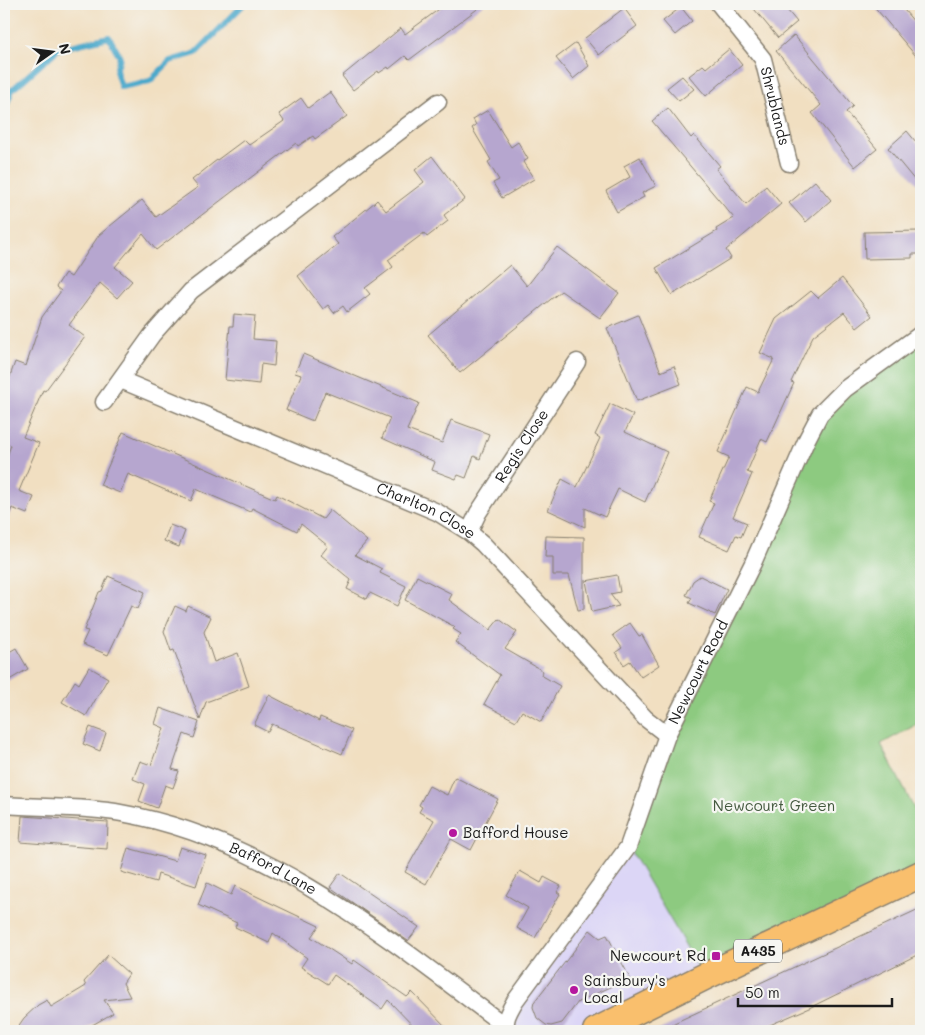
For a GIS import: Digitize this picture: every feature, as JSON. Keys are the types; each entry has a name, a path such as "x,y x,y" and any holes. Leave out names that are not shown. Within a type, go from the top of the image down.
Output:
{"main road":[{"name":"A435","path":"596,1031 704,977 921,874"}],"street":[{"name":"Shrublands","path":"723,5 763,59 789,163"},
{"path":"104,402 152,335 191,290 438,102"},
{"name":"Newcourt Road","path":"506,1029 507,1015 515,1001 628,847 667,735 753,563 806,439 820,414 845,389 921,334"},
{"name":"Regis Close","path":"469,532 478,513 577,362"},
{"name":"Charlton Close","path":"121,380 437,512 469,532 490,551 645,718 667,735"},
{"name":"Bafford Lane","path":"4,805 120,812 196,833 290,875 396,944 506,1029"}],"shaded area":[{"path":"628,847 704,977 596,1031 507,1031 507,1015"}],"green space":[{"name":"Newcourt Green","path":"921,329 921,722 881,744 921,822 921,874 704,977 628,847 667,735 820,414"}],"building":[{"path":"446,4 484,4 409,60 405,56 389,69 388,67 379,73 378,71 353,90 342,76 401,28 405,34"},
{"path":"750,4 782,4 797,22 778,38"},
{"path":"872,4 899,4 921,30 921,62"},
{"path":"681,7 692,21 675,35 663,21"},
{"path":"624,8 637,26 599,55 585,38"},
{"path":"794,35 853,106 846,112 877,149 855,167 812,113 821,105 776,51"},
{"path":"576,43 589,66 573,79 556,58"},
{"path":"729,49 742,65 706,96 689,76 703,65 706,68"},
{"path":"682,76 694,89 679,101 667,88"},
{"path":"330,92 347,116 315,139 313,136 298,146 296,143 156,250 143,234 115,267 132,281 117,298 100,283 69,325 85,337 45,391 43,390 23,437 39,443 19,491 34,497 27,514 12,508 4,527 4,465 11,445 4,442 4,393 15,362 26,366 42,317 61,291 56,287 65,273 71,277 99,235 142,200 156,217 198,187 192,180 213,163 244,140 249,145 284,121 279,114 301,98 308,108"},
{"path":"668,108 691,138 694,135 720,166 716,169 746,204 766,186 781,204 726,250 731,258 672,295 656,268 717,231 716,229 734,218 652,121"},
{"path":"488,110 511,147 518,142 528,159 523,162 534,179 502,198 493,183 499,180 488,162 491,160 472,128 476,125 473,119"},
{"path":"907,131 921,148 921,188 888,148"},
{"path":"432,156 465,199 444,215 448,221 427,237 424,233 388,260 393,267 365,288 370,294 347,312 343,306 334,313 328,305 323,309 298,276 338,244 332,237 377,200 386,211 424,182 415,170"},
{"path":"640,157 656,186 642,193 644,197 617,212 606,191 630,177 624,166"},
{"path":"815,181 831,200 806,222 789,203"},
{"path":"921,231 921,254 912,254 912,258 865,259 864,232"},
{"path":"557,247 619,293 600,318 561,291 460,373 428,335 510,265 527,286"},
{"path":"842,278 872,316 857,328 844,312 813,336 791,382 794,383 767,442 761,439 747,472 752,474 733,517 747,523 741,537 736,535 729,550 699,537 714,503 709,501 729,457 718,452 747,387 758,392 774,359 760,353 776,319 811,291 818,298"},
{"path":"234,314 255,316 253,339 276,341 274,366 261,364 259,384 225,380 230,326 233,326"},
{"path":"638,315 661,372 674,366 681,384 637,401 607,328"},
{"path":"303,354 419,403 407,430 442,443 451,420 489,434 480,459 474,456 466,478 458,475 456,479 432,470 435,462 382,438 390,418 325,392 313,421 286,410 301,375 295,373"},
{"path":"610,404 633,415 625,432 667,452 645,502 618,489 605,517 585,508 585,527 548,510 562,479 577,487 600,438 595,435"},
{"path":"123,432 275,499 277,495 323,519 330,510 367,541 355,555 382,569 380,573 406,586 397,606 370,593 367,599 347,589 351,580 321,555 328,546 301,524 297,531 252,508 250,512 196,489 191,501 128,474 120,493 100,485"},
{"path":"170,525 185,531 179,547 164,541"},
{"path":"546,536 584,537 584,609 578,610 569,575 553,575 553,557 545,557"},
{"path":"617,575 620,592 610,594 619,606 592,612 586,581"},
{"path":"108,576 145,592 138,609 131,606 108,655 82,644 88,631 84,630 99,592 102,591"},
{"path":"417,576 452,594 449,600 490,630 499,619 517,632 505,649 543,671 541,675 560,686 541,722 522,711 516,721 484,704 500,675 455,642 461,634 453,629 455,627 405,600"},
{"path":"700,576 727,589 715,615 689,603 692,598 686,595 693,581"},
{"path":"175,606 186,611 188,606 211,617 204,632 214,662 238,653 249,686 206,702 200,720 174,650 171,651 164,631"},
{"path":"630,623 639,636 642,635 659,665 641,677 630,661 624,665 616,652 622,648 613,635"},
{"path":"16,648 28,669 4,683 4,655"},
{"path":"89,667 108,678 86,716 62,702 75,681 79,684"},
{"path":"269,695 319,721 320,717 352,730 342,754 272,724 268,732 254,725"},
{"path":"160,708 199,722 194,738 184,734 172,769 179,771 173,788 165,785 157,808 139,801 145,784 133,779 140,761 151,765 164,728 155,724"},
{"path":"90,727 106,733 100,751 83,744"},
{"name":"Bafford House","path":"455,777 498,799 471,850 451,839 426,884 405,872 434,820 419,812 422,807 419,805 429,786 447,795"},
{"path":"22,816 108,822 107,849 20,842"},
{"path":"180,847 206,855 196,886 158,874 156,882 121,872 128,848 175,861"},
{"path":"520,871 541,883 544,877 561,886 557,892 560,894 535,938 517,928 528,908 506,895"},
{"path":"340,873 419,927 408,941 330,887"},
{"path":"207,883 231,895 235,886 319,926 311,937 352,964 354,960 407,997 412,992 450,1031 418,1031 388,1000 382,1009 334,975 328,984 301,967 307,958 273,933 269,943 235,927 237,923 198,905"},
{"path":"921,908 921,953 809,1008 756,1031 657,1031"},
{"name":"Sainsbury's Local","path":"590,930 600,938 607,935 630,978 578,1002 562,1023 551,1026 546,1025 537,1018 533,1007 534,1002"},
{"path":"108,955 129,974 123,983 130,997 104,1000 113,1013 82,1031 15,1031 24,1018 38,1005 47,1000 51,1007 86,986 84,982"}],"waterway":[{"path":"4,111 12,90 58,49 109,37 120,57 116,71 121,87 150,81 170,61 196,53 244,4"}],"place":[{"name":"Bafford House","path":"453,833"},
{"name":"Newcourt Rd","path":"716,956"},
{"name":"Sainsbury's Local","path":"574,990"}]}
